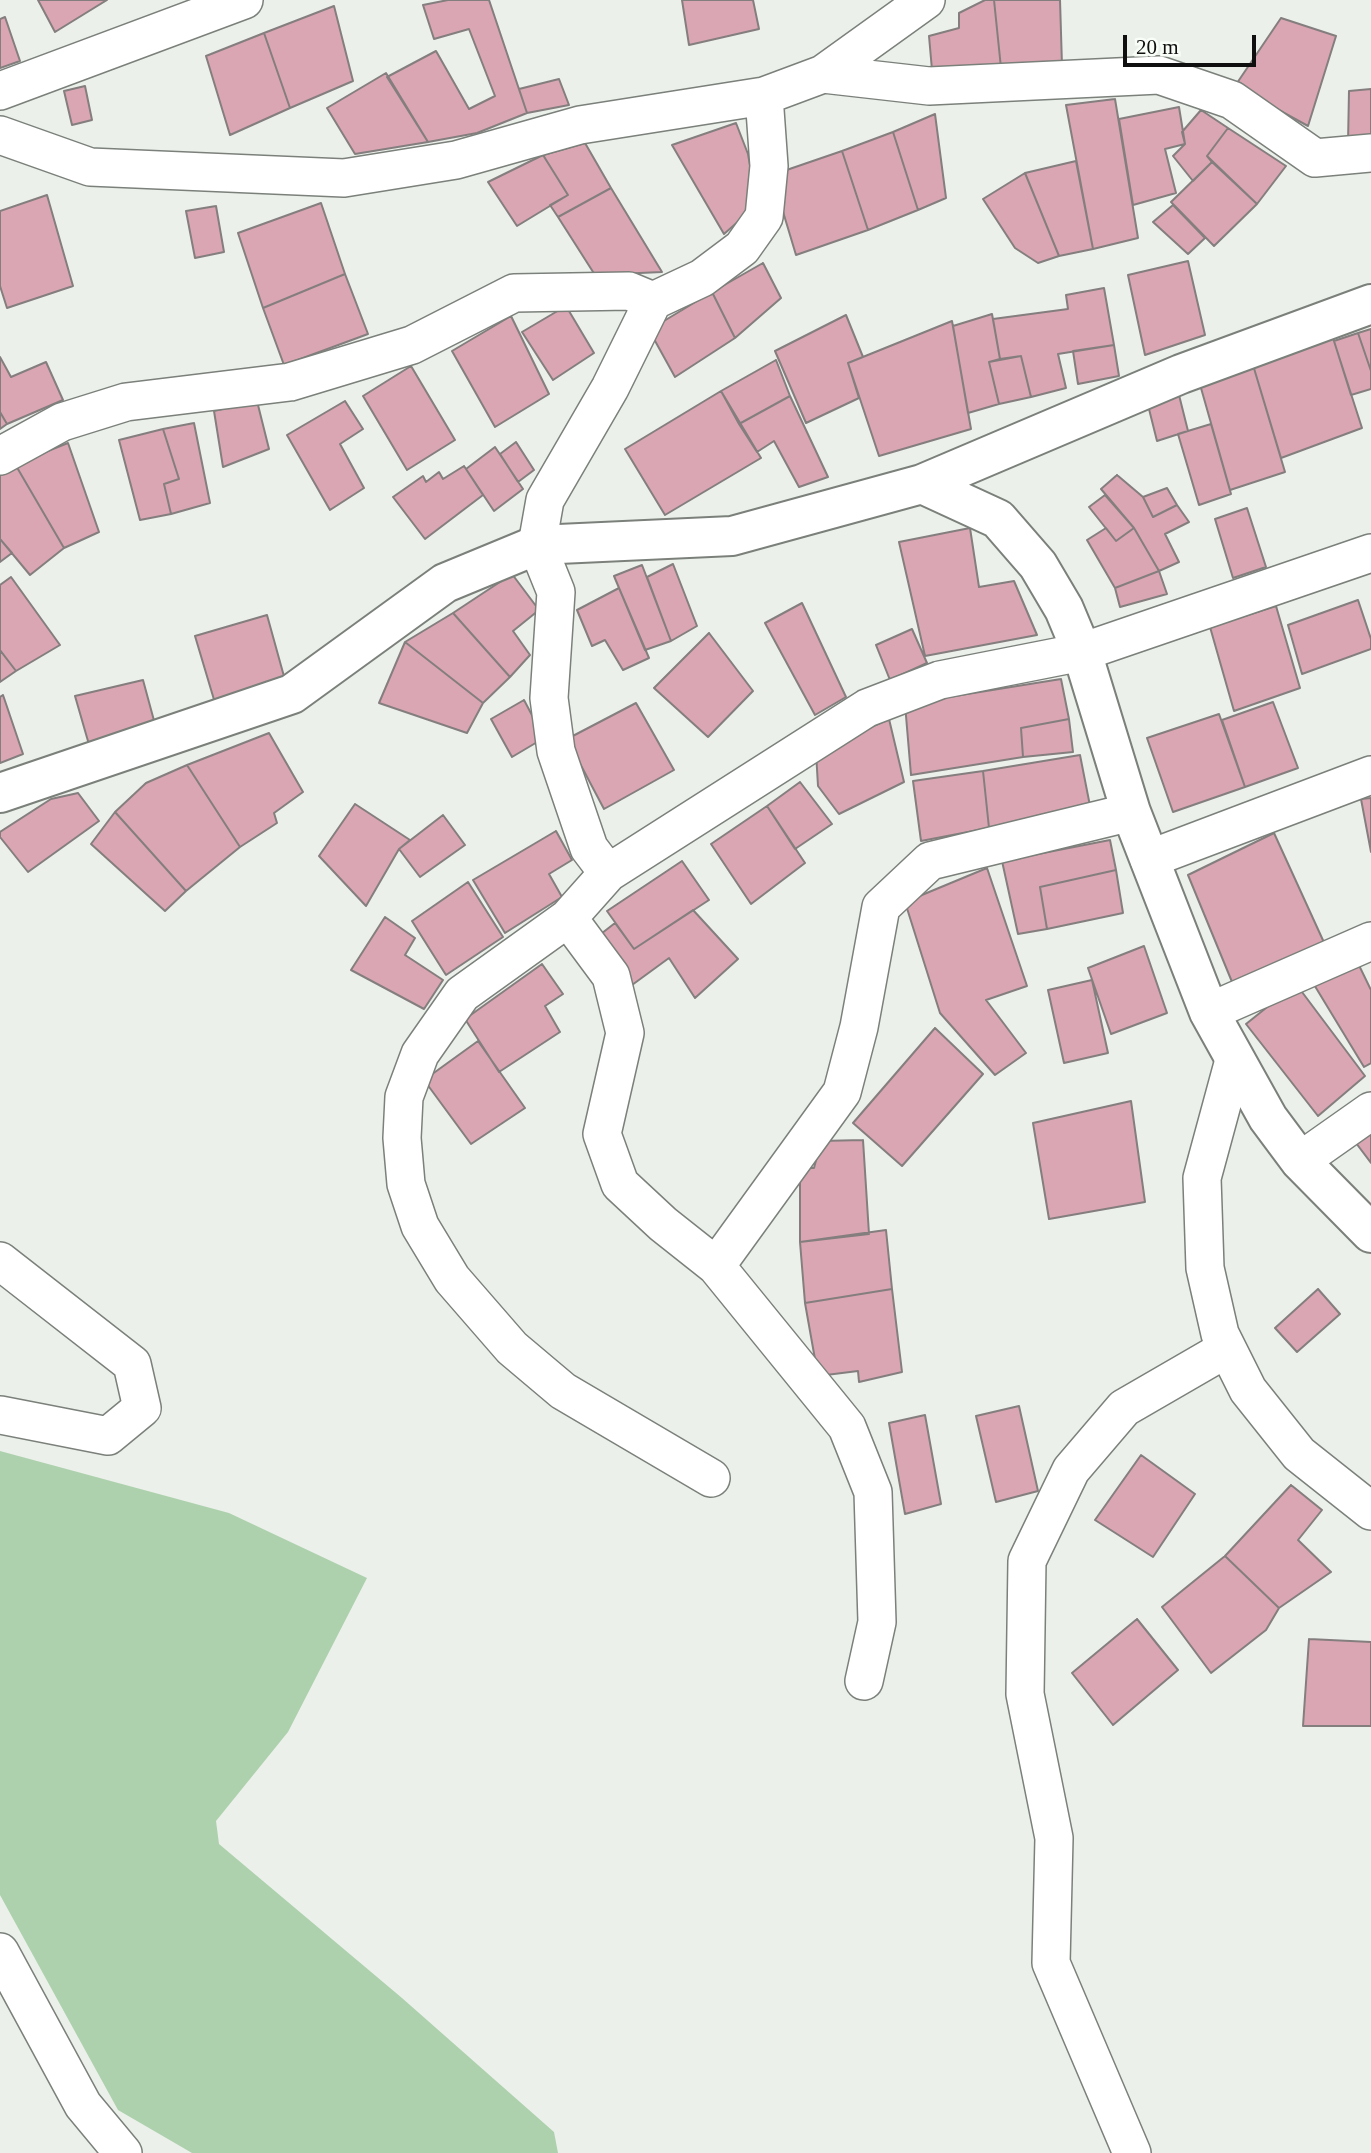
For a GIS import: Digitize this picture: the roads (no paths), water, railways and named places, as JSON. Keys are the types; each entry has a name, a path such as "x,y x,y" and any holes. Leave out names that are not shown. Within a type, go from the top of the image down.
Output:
{"street":[{"path":"0,91 244,0"},
{"path":"0,135 90,166 344,178 456,160 580,125 764,96 823,74 926,0"},
{"path":"823,74 929,86 1159,75 1233,100 1315,158 1371,153"},
{"path":"608,873 589,848 556,751 549,698 556,592 537,545 545,500 611,388 653,301 702,278 742,248 764,217 769,166 764,96"},
{"path":"0,456 61,422 126,402 290,382 400,349 514,293 629,291 653,301"},
{"path":"0,793 292,694 445,583 537,545 732,536 922,484 1181,374 1371,304"},
{"path":"922,484 998,519 1038,565 1064,609 1082,652 1131,812 1209,1012 1268,1118 1300,1161 1371,1233"},
{"path":"711,1478 564,1391 513,1348 452,1279 420,1226 406,1184 402,1138 404,1097 420,1054 462,994 568,918 608,873 867,708 940,680 1082,652 1371,553"},
{"path":"1149,859 1371,775"},
{"path":"716,1266 842,1092 859,1027 881,907 930,861 1131,812"},
{"path":"568,918 611,976 625,1033 602,1134 620,1184 663,1224 716,1266 846,1427 873,1492 877,1622 864,1681"},
{"path":"1209,1012 1371,941"},
{"path":"1234,1060 1202,1178 1205,1268 1226,1349 1248,1390 1299,1454 1371,1511"},
{"path":"1300,1161 1371,1111"},
{"path":"0,1261 132,1364 142,1408 108,1436 0,1415"},
{"path":"1132,2153 1051,1964 1054,1838 1025,1694 1027,1561 1071,1470 1124,1408 1226,1349"},
{"path":"0,1952 83,2105 123,2153"}]}
